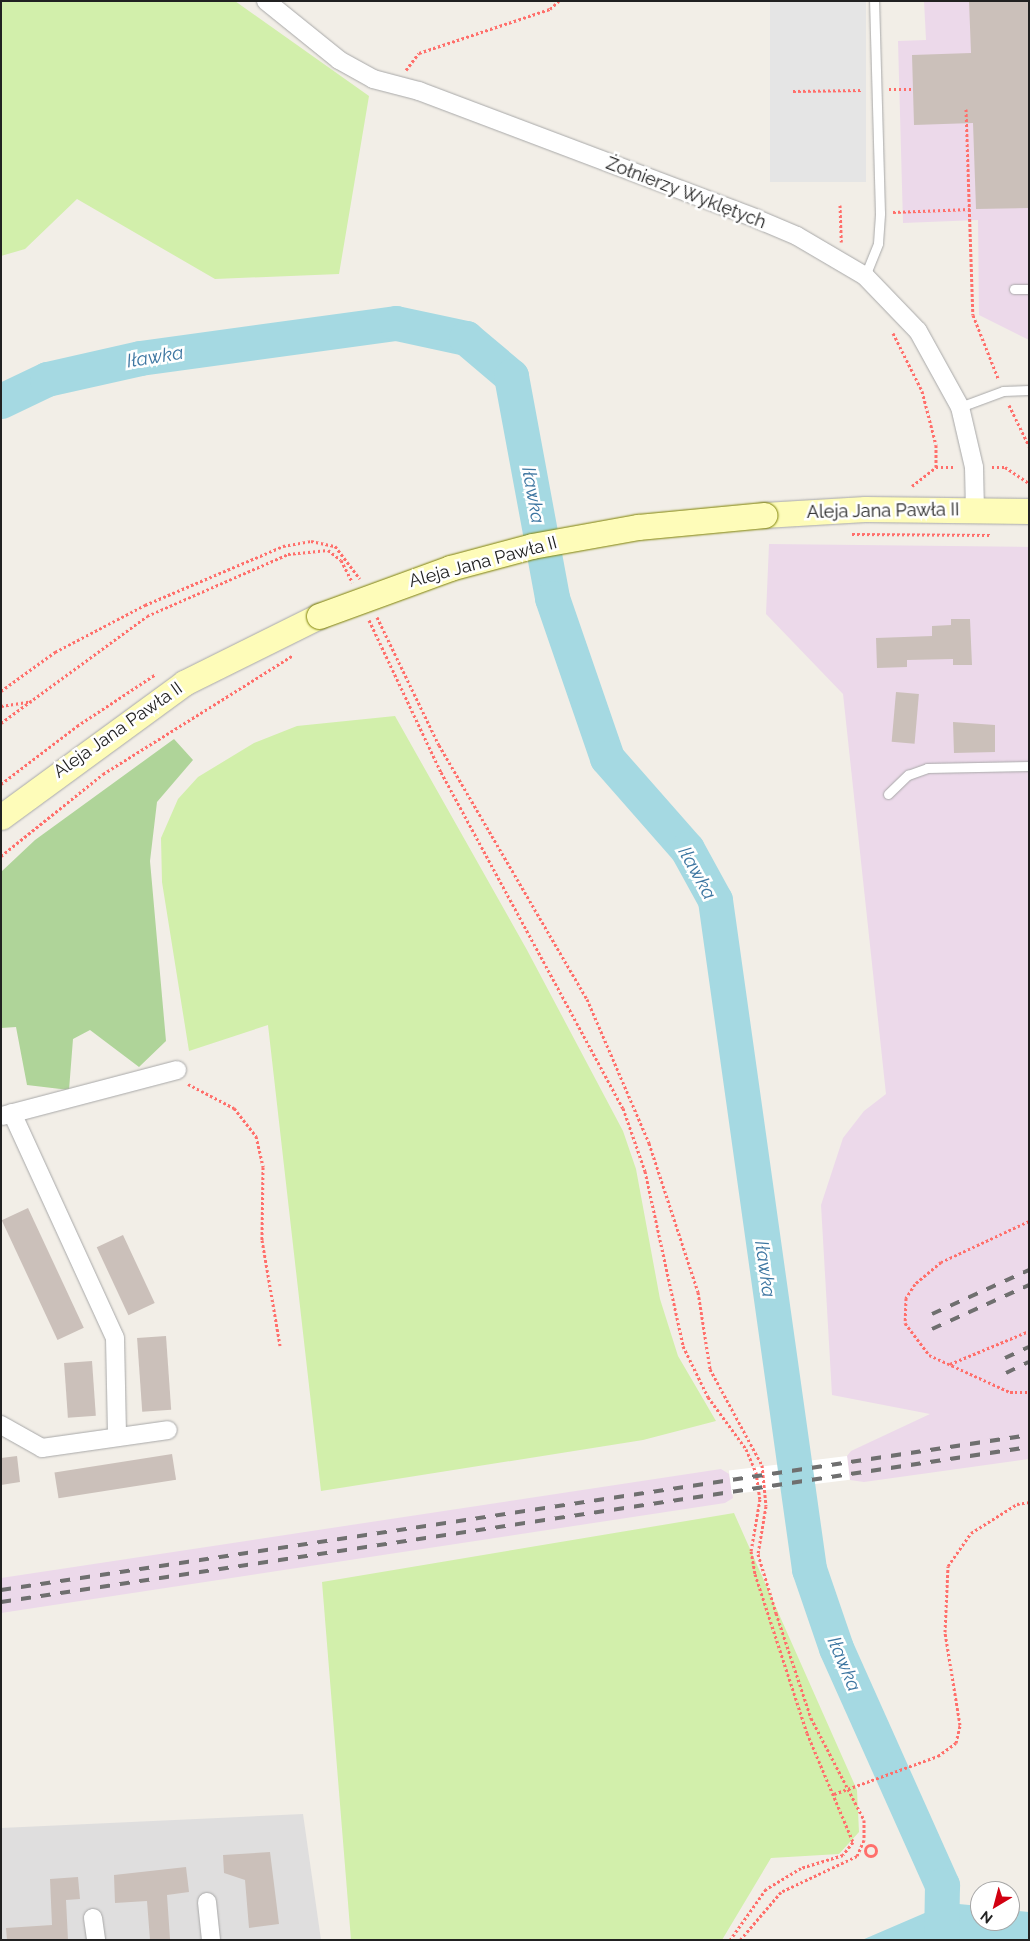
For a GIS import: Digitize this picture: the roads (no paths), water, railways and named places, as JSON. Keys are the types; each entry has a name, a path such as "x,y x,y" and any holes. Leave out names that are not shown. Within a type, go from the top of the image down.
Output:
{"main road":[{"name":"Aleja Jana Pawła II","path":"1,817 184,683 319,616 441,570 532,546 638,527 764,515 865,509 1029,511"}],"street":[{"name":"Żołnierzy Wyklętych","path":"266,1 340,60 373,79 400,86 757,219 836,256 865,276 918,331 960,407 974,467 975,510"},
{"path":"117,1437 115,1338 7,1114 177,1070"},
{"path":"1,1425 42,1448 168,1430"},
{"path":"207,1902 211,1940"},
{"path":"93,1918 96,1940"}],"lane":[{"path":"865,276 878,243 880,213 874,1"},
{"path":"1014,289 1029,288"},
{"path":"960,407 1003,391 1029,390"},
{"path":"888,794 908,775 927,768 1029,766"}],"water":[{"path":"948,1903 970,1905 970,1931 1020,1931 1020,1911 1029,1912 1029,1940 862,1940"}],"waterway":[{"name":"Iławka","path":"1,401 47,379 140,358 396,323 466,338 511,376 552,598 607,758 687,849 715,900 809,1569 836,1648 942,1885 941,1940"}],"railway":[{"path":"932,1314 1029,1270"},
{"path":"932,1329 1029,1285"},
{"path":"1005,1358 1029,1347"},
{"path":"1006,1373 1029,1362"},
{"path":"1,1590 1029,1435"},
{"path":"1,1602 1029,1447"}]}
